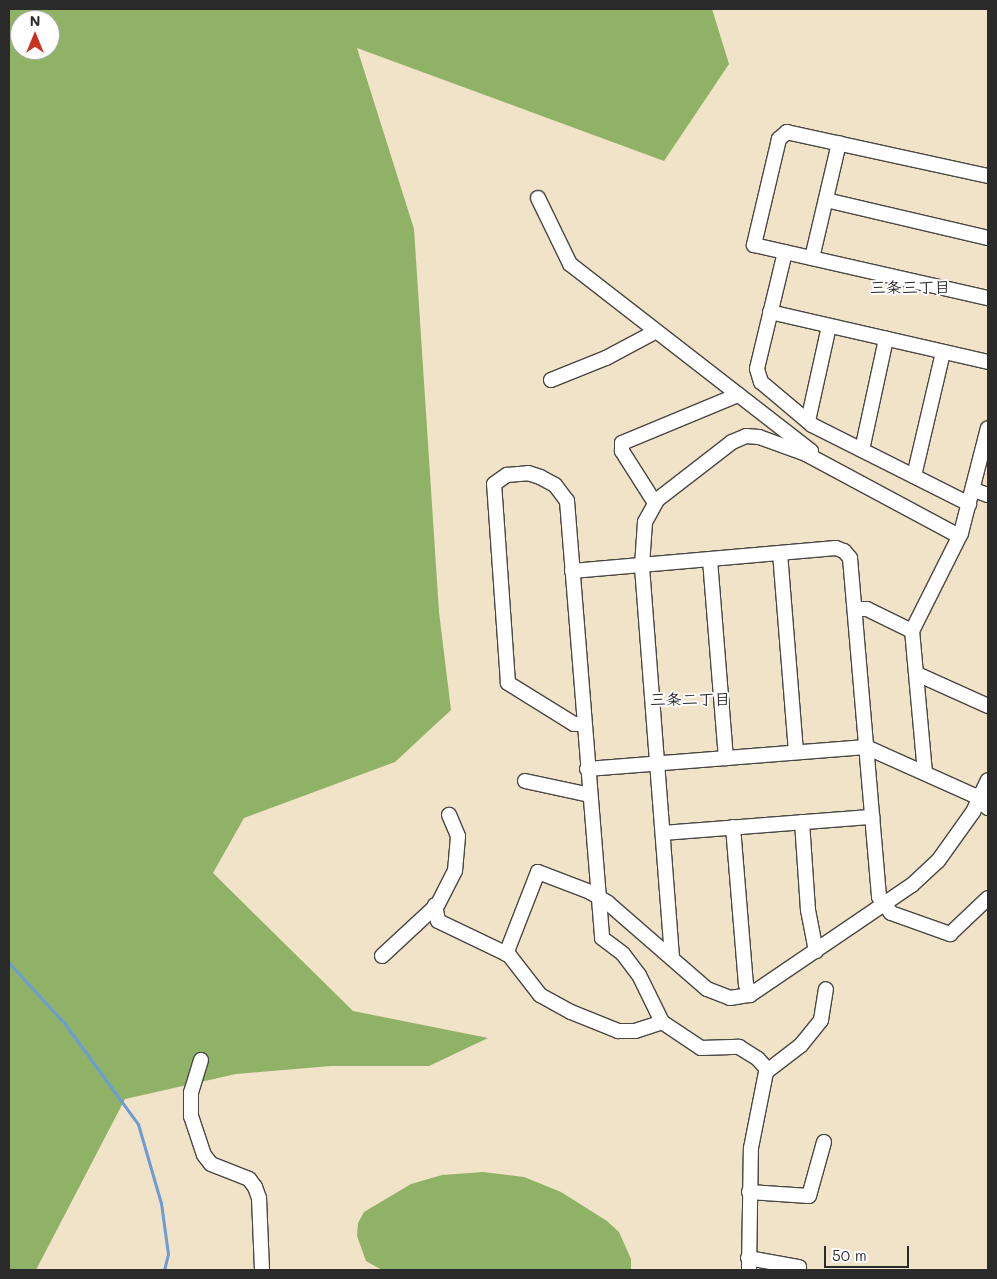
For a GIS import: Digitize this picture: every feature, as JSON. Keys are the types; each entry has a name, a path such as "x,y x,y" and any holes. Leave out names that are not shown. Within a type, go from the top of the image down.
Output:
{"street":[{"path":"988,176 787,132 780,139 754,245 988,298"},
{"path":"812,258 839,143"},
{"path":"538,198 570,264 825,463"},
{"path":"826,200 988,238"},
{"path":"785,252 757,369 759,376 770,392 808,421 914,476 971,497 988,495"},
{"path":"770,312 988,362"},
{"path":"808,421 829,326"},
{"path":"551,380 606,358 655,332"},
{"path":"862,450 886,339"},
{"path":"914,476 943,352"},
{"path":"655,503 622,451 622,443 738,395"},
{"path":"925,773 912,631 959,536 988,428"},
{"path":"672,957 642,566 644,528 655,503 732,442 746,436 777,441 825,463 959,536"},
{"path":"583,724 574,724 508,683 494,484 499,478 528,473 540,476 564,494 567,501 583,724 602,938 623,954 639,975 662,1022 702,1048 739,1047 758,1059 768,1070"},
{"path":"572,571 836,548 844,551 850,558 879,897 882,905 891,913 950,934 988,898"},
{"path":"780,553 796,752"},
{"path":"710,560 726,758"},
{"path":"855,609 867,610 912,631"},
{"path":"917,674 988,706"},
{"path":"587,769 866,747 925,773 984,804"},
{"path":"524,780 590,796"},
{"path":"506,954 538,872 598,897 717,995 730,998 750,995 882,905 938,861 984,804 988,780"},
{"path":"382,956 435,905 455,871 458,836 449,815"},
{"path":"663,833 872,817"},
{"path":"802,822 808,910 816,951"},
{"path":"733,827 746,984 750,995"},
{"path":"435,905 438,921 448,928 506,954 525,973 540,995 571,1012 618,1031 635,1031 662,1022"},
{"path":"799,1267 749,1264 751,1148 768,1070 801,1045 821,1020 826,989"},
{"path":"201,1060 191,1092 191,1116 204,1155 211,1164 249,1179 255,1188 262,1270"},
{"path":"749,1192 810,1196 824,1142"}],"green space":[{"path":"9,9 712,9 729,64 664,161 357,48 414,229 439,612 451,710 395,762 244,818 213,873 353,1011 488,1038 429,1066 331,1066 236,1074 125,1099 36,1270 9,1270"},
{"path":"483,1172 524,1177 561,1192 607,1221 619,1232 631,1259 631,1270 382,1270 366,1261 357,1236 358,1223 364,1212 411,1184 442,1175"}],"waterway":[{"path":"9,963 65,1024 138,1124 161,1203 168,1254 164,1270"}],"district":[{"name":"三条三丁目","path":"910,287"},
{"name":"三条二丁目","path":"690,699"}]}
